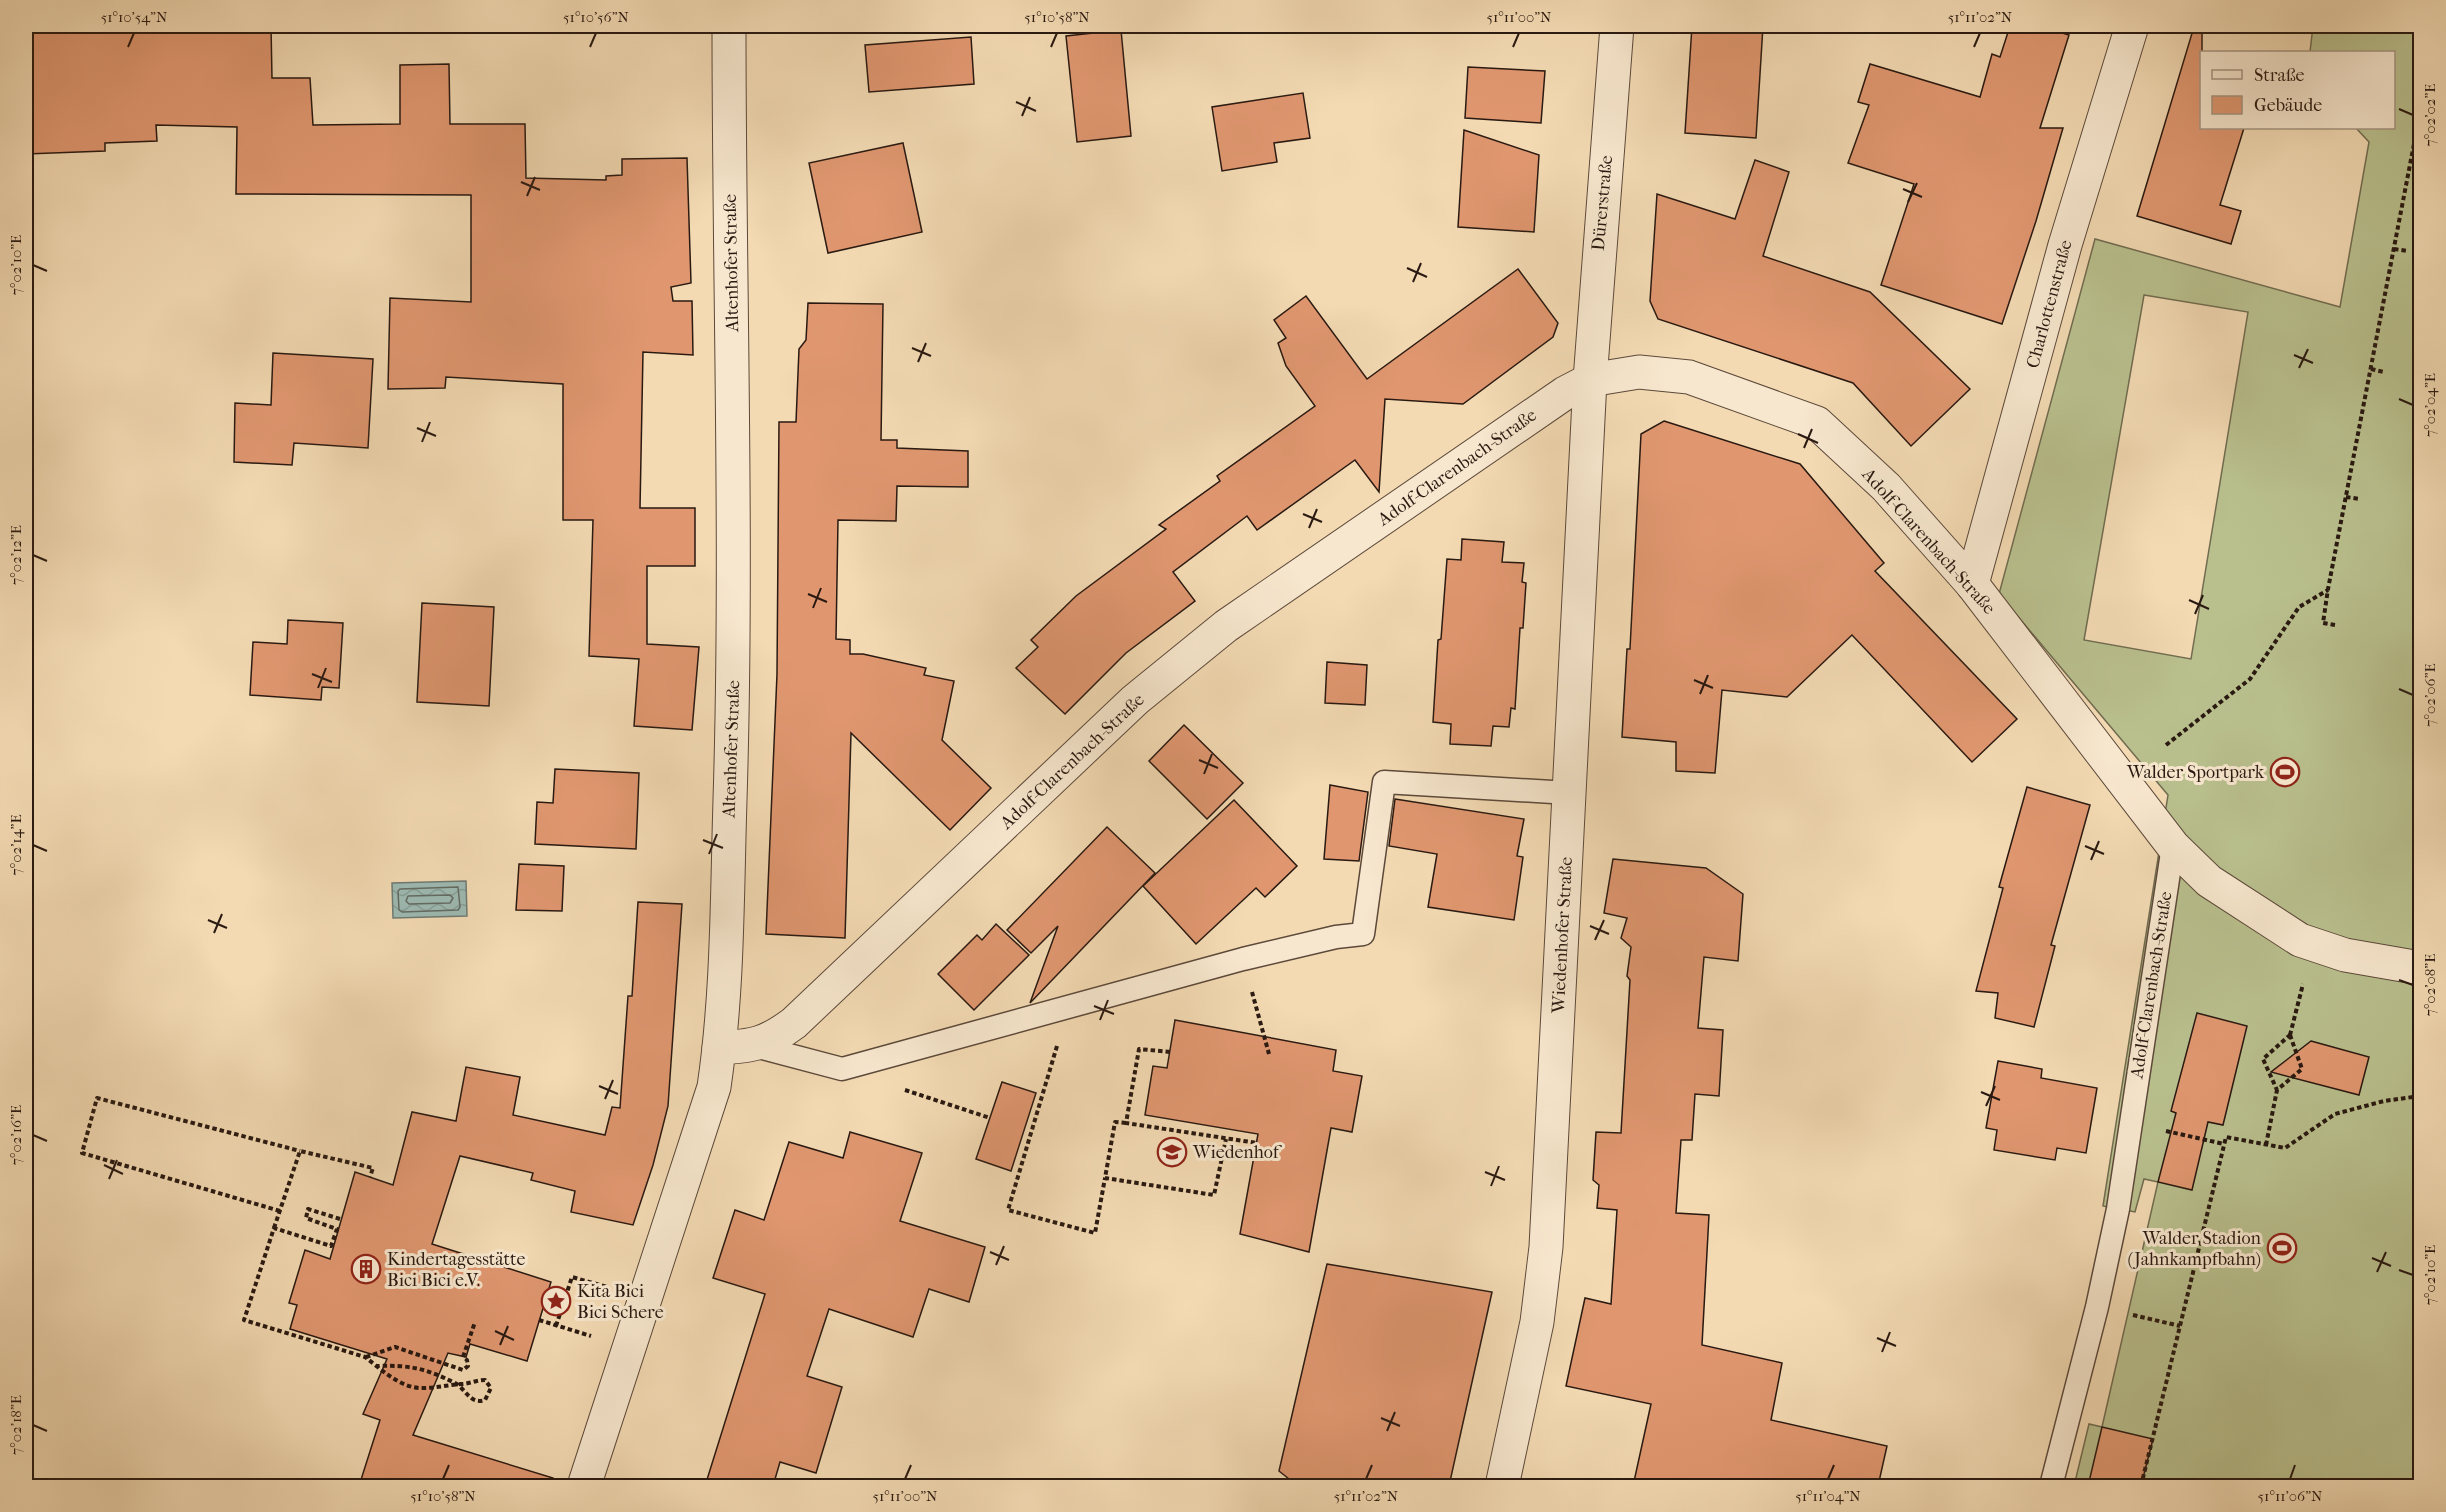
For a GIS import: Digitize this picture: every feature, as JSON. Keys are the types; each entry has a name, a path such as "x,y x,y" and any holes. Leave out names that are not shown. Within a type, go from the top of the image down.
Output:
{"street":[{"name":"Altenhofer Straße","path":"584,1486 714,1087 719,1048 725,931 734,626 729,26"},
{"name":"Dürerstraße","path":"1590,380 1617,26"},
{"name":"Charlottenstraße","path":"1972,584 2065,245 2132,26"},
{"name":"Adolf-Clarenbach-Straße","path":"719,1048 755,1046 778,1035 794,1023 1135,700 1226,626 1565,393 1590,380 1639,372 1689,377 1816,423 1886,487 1972,584 2173,846 2209,881 2300,940 2345,955 2421,968"},
{"name":"Wiedenhofer Straße","path":"1502,1486 1537,1322 1546,1247 1590,380"}],"lane":[{"path":"755,1046 842,1069 1243,959 1336,937 1363,934 1384,782 1569,793"},
{"name":"Adolf-Clarenbach-Straße","path":"2051,1486 2097,1307 2118,1209 2173,846"}],"path":[{"path":"2335,625 2323,623 2328,589 2414,144 2421,145"},
{"path":"2394,249 2408,251"},
{"path":"2371,369 2384,372"},
{"path":"2346,497 2360,498"},
{"path":"2166,745 2250,680 2299,607 2328,589"},
{"path":"2266,1145 2277,1090 2263,1059 2290,1035 2314,945"},
{"path":"1243,959 1269,1054"},
{"path":"1069,1008 1008,1210 1095,1233 1115,1122 1257,1143"},
{"path":"2277,1090 2302,1069 2290,1035"},
{"path":"1126,1123 1139,1049 1170,1052"},
{"path":"842,1069 990,1118"},
{"path":"2141,1486 2226,1137 2284,1148 2335,1114 2384,1101 2421,1096"},
{"path":"280,1211 82,1153 97,1098 373,1168 370,1177"},
{"path":"2130,1123 2224,1144"},
{"path":"1106,1178 1214,1196 1226,1139"},
{"path":"300,1151 244,1320 365,1357 377,1366 405,1385 420,1389 458,1384 485,1380 491,1388 485,1400 480,1402 472,1399 458,1384 427,1370 408,1365 377,1366"},
{"path":"274,1228 331,1246 337,1229 306,1218 308,1209 340,1219"},
{"path":"539,1320 556,1326 572,1277 612,1288"},
{"path":"2097,1307 2180,1326"},
{"path":"365,1357 395,1347 463,1370 468,1366 463,1356 475,1322"}],"green space":[{"name":"Walder Sportpark","path":"2313,26 2420,26 2420,1486 2074,1486 2089,1424 2102,1427 2158,1182 2144,1179 2135,1212 2103,1206 2168,795 1999,594 2095,239 2340,307 2369,142 2357,129 2395,129 2395,51 2310,51","holes":["2144,295 2248,312 2191,659 2084,640"]}],"water":[{"path":"466,881 467,916 393,918 392,883"}],"building":[{"path":"26,26 271,26 272,78 310,78 313,125 400,124 400,65 449,64 450,124 525,124 526,178 606,180 606,176 622,175 622,159 687,158 691,283 671,287 673,301 692,301 693,355 643,352 640,508 695,508 695,566 647,566 647,644 699,647 692,730 634,726 639,659 589,656 593,520 563,520 563,384 446,377 445,388 388,389 390,298 471,302 471,195 236,194 237,127 156,125 157,141 105,143 105,151 26,154"},
{"path":"1692,26 1763,26 1756,138 1685,133"},
{"path":"2010,26 2039,26 2069,35 2040,128 2063,128 2036,221 2002,324 1881,285 1914,184 1848,163 1869,105 1858,102 1870,64 1980,97 1992,54 2000,57"},
{"path":"1121,30 1131,136 1077,142 1066,36"},
{"path":"2193,30 2202,31 2200,129 2244,129 2220,205 2241,211 2231,244 2137,216"},
{"path":"971,37 974,84 869,92 865,45"},
{"path":"1468,67 1545,71 1541,123 1465,118"},
{"path":"1303,93 1310,138 1274,143 1277,162 1222,171 1212,107"},
{"path":"1464,130 1539,155 1534,232 1458,227"},
{"path":"903,143 922,232 828,253 809,163"},
{"path":"1755,160 1789,172 1763,256 1870,292 1970,389 1911,446 1853,383 1658,319 1650,301 1657,194 1735,219"},
{"path":"1518,269 1558,323 1553,337 1463,404 1385,399 1379,492 1355,460 1257,530 1247,516 1173,572 1195,601 1126,653 1065,714 1016,668 1038,647 1031,640 1076,596 1166,529 1159,525 1220,481 1217,476 1315,406 1286,366 1278,343 1286,338 1274,320 1306,296 1367,379"},
{"path":"808,303 883,304 881,440 897,440 897,448 968,451 968,487 897,486 896,521 838,520 836,639 850,640 850,654 863,654 926,668 924,675 954,681 942,740 991,788 950,830 851,733 845,938 766,934 777,674 779,422 796,422 799,349 806,340"},
{"path":"273,353 373,359 368,448 294,443 292,465 234,462 235,403 271,405"},
{"path":"1664,421 1800,464 1884,563 1875,571 2017,719 1972,762 1852,635 1787,697 1722,690 1715,773 1676,771 1676,742 1622,737 1627,649 1630,649 1641,434"},
{"path":"1462,539 1504,542 1502,562 1524,563 1522,582 1526,583 1523,628 1520,628 1515,709 1511,708 1509,727 1493,726 1491,746 1450,744 1451,724 1433,722 1438,640 1441,639 1447,559 1461,560"},
{"path":"422,603 494,607 489,706 417,702"},
{"path":"288,620 343,623 339,688 322,687 321,700 250,695 253,642 287,644"},
{"path":"1327,662 1367,665 1365,705 1325,703"},
{"path":"1184,725 1243,783 1207,819 1149,761"},
{"path":"555,769 639,773 636,849 535,844 537,802 553,803"},
{"path":"1330,785 1368,792 1359,861 1324,859"},
{"path":"2027,787 2090,805 2051,945 2055,946 2034,1027 1995,1018 1998,993 1976,991 2003,888 1999,887"},
{"path":"1395,799 1524,819 1517,856 1523,857 1514,920 1428,907 1437,854 1389,846"},
{"path":"1234,800 1297,866 1265,897 1256,888 1196,944 1143,886"},
{"path":"1107,827 1155,873 1030,1003 1058,926 1031,953 1007,930"},
{"path":"1613,859 1706,868 1743,894 1738,961 1704,957 1698,1028 1723,1030 1719,1096 1695,1094 1692,1140 1681,1140 1676,1213 1709,1215 1702,1345 1782,1363 1771,1420 1887,1446 1878,1486 1633,1486 1651,1404 1566,1386 1585,1298 1611,1304 1617,1210 1597,1208 1599,1185 1593,1180 1596,1132 1621,1133 1630,980 1627,976 1631,947 1621,938 1627,918 1604,913"},
{"path":"519,864 564,866 562,911 516,910"},
{"path":"638,902 682,904 668,1106 653,1165 633,1225 571,1212 575,1191 531,1180 533,1173 460,1156 432,1244 551,1282 527,1361 470,1344 466,1357 448,1353 413,1435 553,1478 552,1486 359,1486 380,1420 363,1414 387,1359 290,1329 297,1305 289,1303 305,1250 330,1259 355,1172 393,1185 412,1112 456,1121 466,1067 520,1077 513,1115 605,1135 612,1107 620,1108 628,996 632,996"},
{"path":"996,924 1029,955 974,1010 938,974 977,935 982,940"},
{"path":"2197,1013 2247,1026 2223,1125 2208,1122 2192,1190 2158,1182 2176,1113 2171,1111"},
{"path":"1175,1020 1336,1050 1333,1071 1362,1076 1352,1132 1331,1128 1309,1252 1240,1234 1258,1134 1145,1115 1153,1066 1167,1068"},
{"path":"2311,1041 2369,1057 2359,1095 2271,1072"},
{"path":"1998,1061 2042,1069 2041,1078 2097,1088 2086,1153 2057,1148 2055,1160 1994,1150 1997,1130 1986,1128"},
{"path":"1002,1082 1036,1093 1011,1171 976,1159"},
{"path":"850,1132 922,1153 900,1221 985,1247 969,1302 929,1289 913,1337 829,1309 807,1376 842,1387 816,1473 780,1462 773,1486 705,1486 765,1294 713,1278 735,1210 764,1220 789,1142 843,1158"},
{"path":"1327,1264 1492,1292 1449,1486 1298,1486 1279,1471"},
{"path":"2102,1427 2153,1439 2141,1486 2088,1486"}],"place":[{"name":"Walder Sportpark","path":"2285,772"},
{"name":"Wiedenhof","path":"1172,1152"},
{"name":"Walder Stadion (Jahnkampfbahn)","path":"2282,1248"},
{"name":"Kindertagesstätte Bici Bici e.V.","path":"366,1269"},
{"name":"Kita Bici Bici Schere","path":"556,1301"}]}
